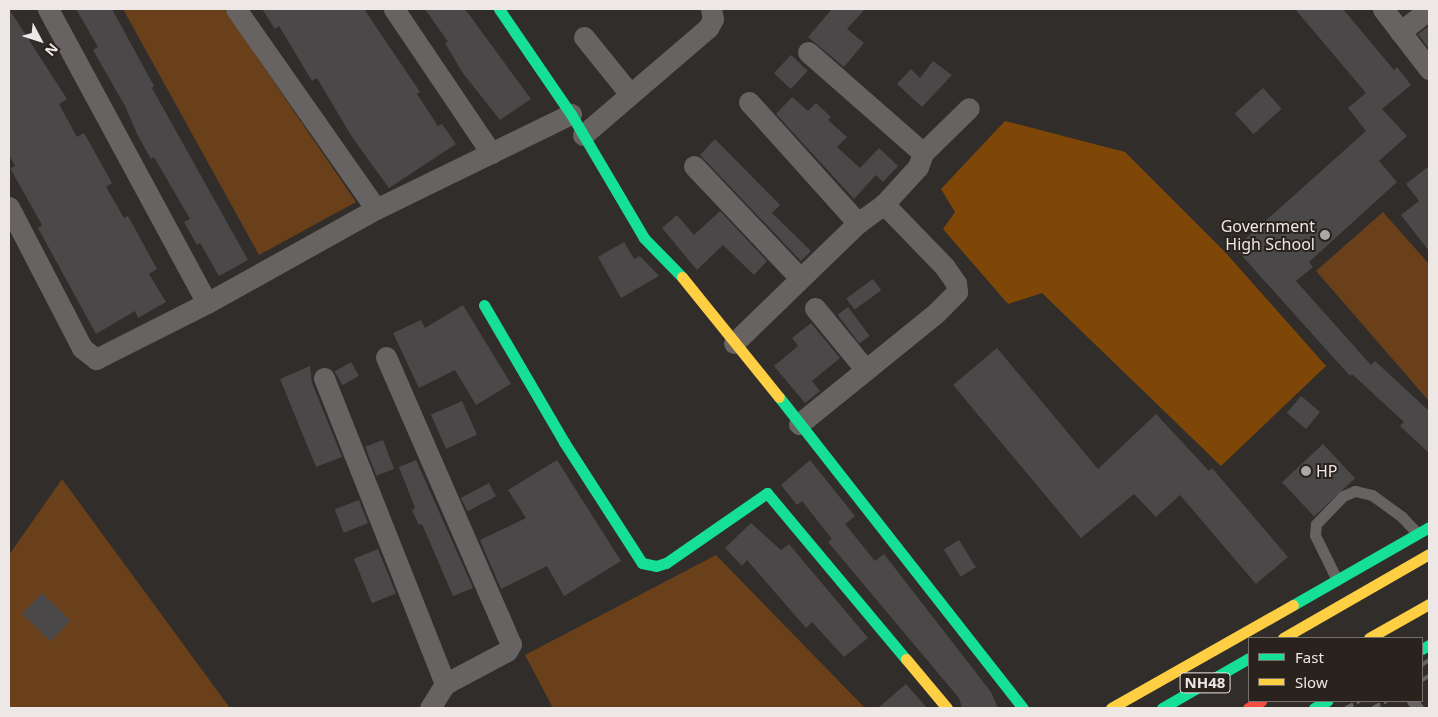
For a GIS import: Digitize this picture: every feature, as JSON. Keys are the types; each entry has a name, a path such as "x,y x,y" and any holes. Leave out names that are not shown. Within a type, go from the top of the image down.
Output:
{"main road":[{"path":"499,9 571,114 644,238 670,262 799,424 861,498 1023,708"},
{"path":"484,305 564,442 642,563 656,566 666,563 767,492 947,708"},
{"path":"1111,708 1429,527"},
{"path":"1285,637 1429,554"},
{"path":"1371,637 1429,604"},
{"name":"NH48","path":"1162,708 1248,659"},
{"name":"NH48","path":"1248,708 1259,702"},
{"path":"1314,708 1325,702"}],"street":[{"path":"48,9 207,303"},
{"path":"236,9 376,209"},
{"path":"394,9 491,153"},
{"path":"583,135 708,28 713,19 711,9"},
{"path":"1383,9 1429,70"},
{"path":"1400,32 1429,9"},
{"path":"584,37 630,94"},
{"path":"808,52 923,153"},
{"path":"749,102 858,223"},
{"path":"734,343 858,223 884,204 918,167 923,153 969,108"},
{"path":"9,207 89,356 96,359 108,355 207,303 376,209 571,114"},
{"path":"694,166 800,278"},
{"path":"799,424 936,313 957,292 956,283 945,267 884,204"},
{"path":"815,308 866,370"},
{"path":"386,357 511,644 507,651 445,684 430,708"},
{"path":"324,378 445,684"}],"lane":[{"path":"1337,580 1315,536 1316,524 1343,496 1355,491 1372,495 1402,517 1418,534"}],"shaded area":[{"path":"123,9 224,9 356,202 259,255"},
{"path":"1005,121 1125,152 1225,252 1326,366 1221,466 1042,293 1008,304 943,229 955,212 941,189"},
{"path":"1383,212 1429,264 1429,401 1316,271"},
{"path":"62,479 230,708 9,708 9,555"},
{"path":"716,555 865,708 553,708 525,655"}],"building":[{"path":"9,9 67,99 59,104 77,137 84,133 112,183 106,187 124,218 128,216 157,269 149,274 166,302 138,318 135,311 96,334 38,228 42,225 10,168 15,166 9,155"},
{"path":"76,9 112,9 154,86 152,88 248,260 219,276 200,243 197,245 184,222 190,219 154,157 151,159 138,136 125,106 93,50 98,47"},
{"path":"262,9 364,9 420,92 417,94 438,126 442,124 456,144 389,188 352,137 317,78 312,81 279,26 275,29"},
{"path":"425,9 465,9 531,99 500,120 462,72 445,43 448,42"},
{"path":"832,9 865,9 847,29 864,43 844,67 808,37"},
{"path":"1295,9 1343,9 1394,70 1397,67 1411,85 1382,109 1407,136 1379,161 1397,182 1309,262 1313,267 1296,281 1371,365 1375,361 1429,411 1429,453 1400,426 1404,422 1352,374 1350,376 1235,248 1366,131 1348,108 1366,93"},
{"path":"1429,26 1429,49 1418,34"},
{"path":"791,55 808,71 791,89 774,73"},
{"path":"933,61 952,75 922,107 897,84 911,69 920,78"},
{"path":"1263,88 1282,109 1253,134 1235,113"},
{"path":"792,97 808,111 816,103 831,117 828,120 847,137 837,147 860,168 879,148 898,166 883,182 876,175 854,199 776,114"},
{"path":"715,139 780,205 772,213 811,251 801,261 700,155"},
{"path":"1429,166 1429,251 1401,215 1419,201 1406,184"},
{"path":"720,211 767,261 754,275 723,245 697,270 662,228 677,215 694,235"},
{"path":"624,242 634,259 640,256 659,276 621,298 598,257"},
{"path":"873,279 881,290 855,310 846,298"},
{"path":"463,305 511,384 476,405 455,370 419,388 393,333 421,320 425,328"},
{"path":"848,307 870,336 859,344 838,315"},
{"path":"811,323 840,358 812,381 820,391 805,403 774,366 798,346 792,338"},
{"path":"997,348 1098,469 1156,414 1209,471 1212,468 1288,557 1256,584 1180,495 1156,517 1134,494 1081,538 953,385"},
{"path":"351,362 359,376 343,385 335,372"},
{"path":"310,366 312,383 342,457 316,467 280,379"},
{"path":"1301,396 1320,412 1306,429 1287,413"},
{"path":"462,401 477,435 446,449 431,415"},
{"path":"383,440 394,469 376,476 365,447"},
{"path":"1323,444 1355,478 1314,517 1282,482"},
{"path":"416,460 473,588 453,596 422,524 419,525 412,510 415,508 399,467"},
{"path":"557,460 621,561 564,596 547,566 501,589 480,540 526,518 508,490"},
{"path":"810,460 855,516 845,524 875,561 884,554 991,692 998,708 962,708 959,698 828,542 832,539 802,501 797,505 781,485"},
{"path":"489,483 496,496 468,511 461,498"},
{"path":"359,500 368,523 344,533 335,509"},
{"path":"751,523 781,550 789,544 868,638 844,657 812,622 806,628 747,560 742,566 725,548"},
{"path":"959,540 976,567 961,577 944,550"},
{"path":"378,549 396,594 372,603 354,559"},
{"path":"42,593 71,621 51,642 22,614"},
{"path":"906,684 927,708 878,708"}],"railway":[{"path":"1423,664 1429,660"},
{"path":"1423,679 1429,676"},
{"path":"1346,708 1357,702"},
{"path":"1373,708 1384,702"}],"traffic: fast":[{"path":"499,9 571,114 644,238 682,277"},
{"path":"484,305 564,442 642,563 656,566 666,563 767,493 906,659"},
{"path":"779,397 1023,708"},
{"path":"1293,605 1429,527"},
{"path":"1423,648 1429,645"},
{"path":"1162,708 1248,659"},
{"path":"1314,708 1325,702"}],"traffic: slow":[{"path":"682,277 779,397"},
{"path":"1285,637 1429,554"},
{"path":"1371,637 1429,604"},
{"path":"1111,708 1293,605"},
{"path":"906,659 947,708"}],"traffic: jam":[{"path":"1248,708 1259,702"}],"place":[{"name":"Government High School","path":"1325,235"},
{"name":"HP","path":"1306,471"}]}
